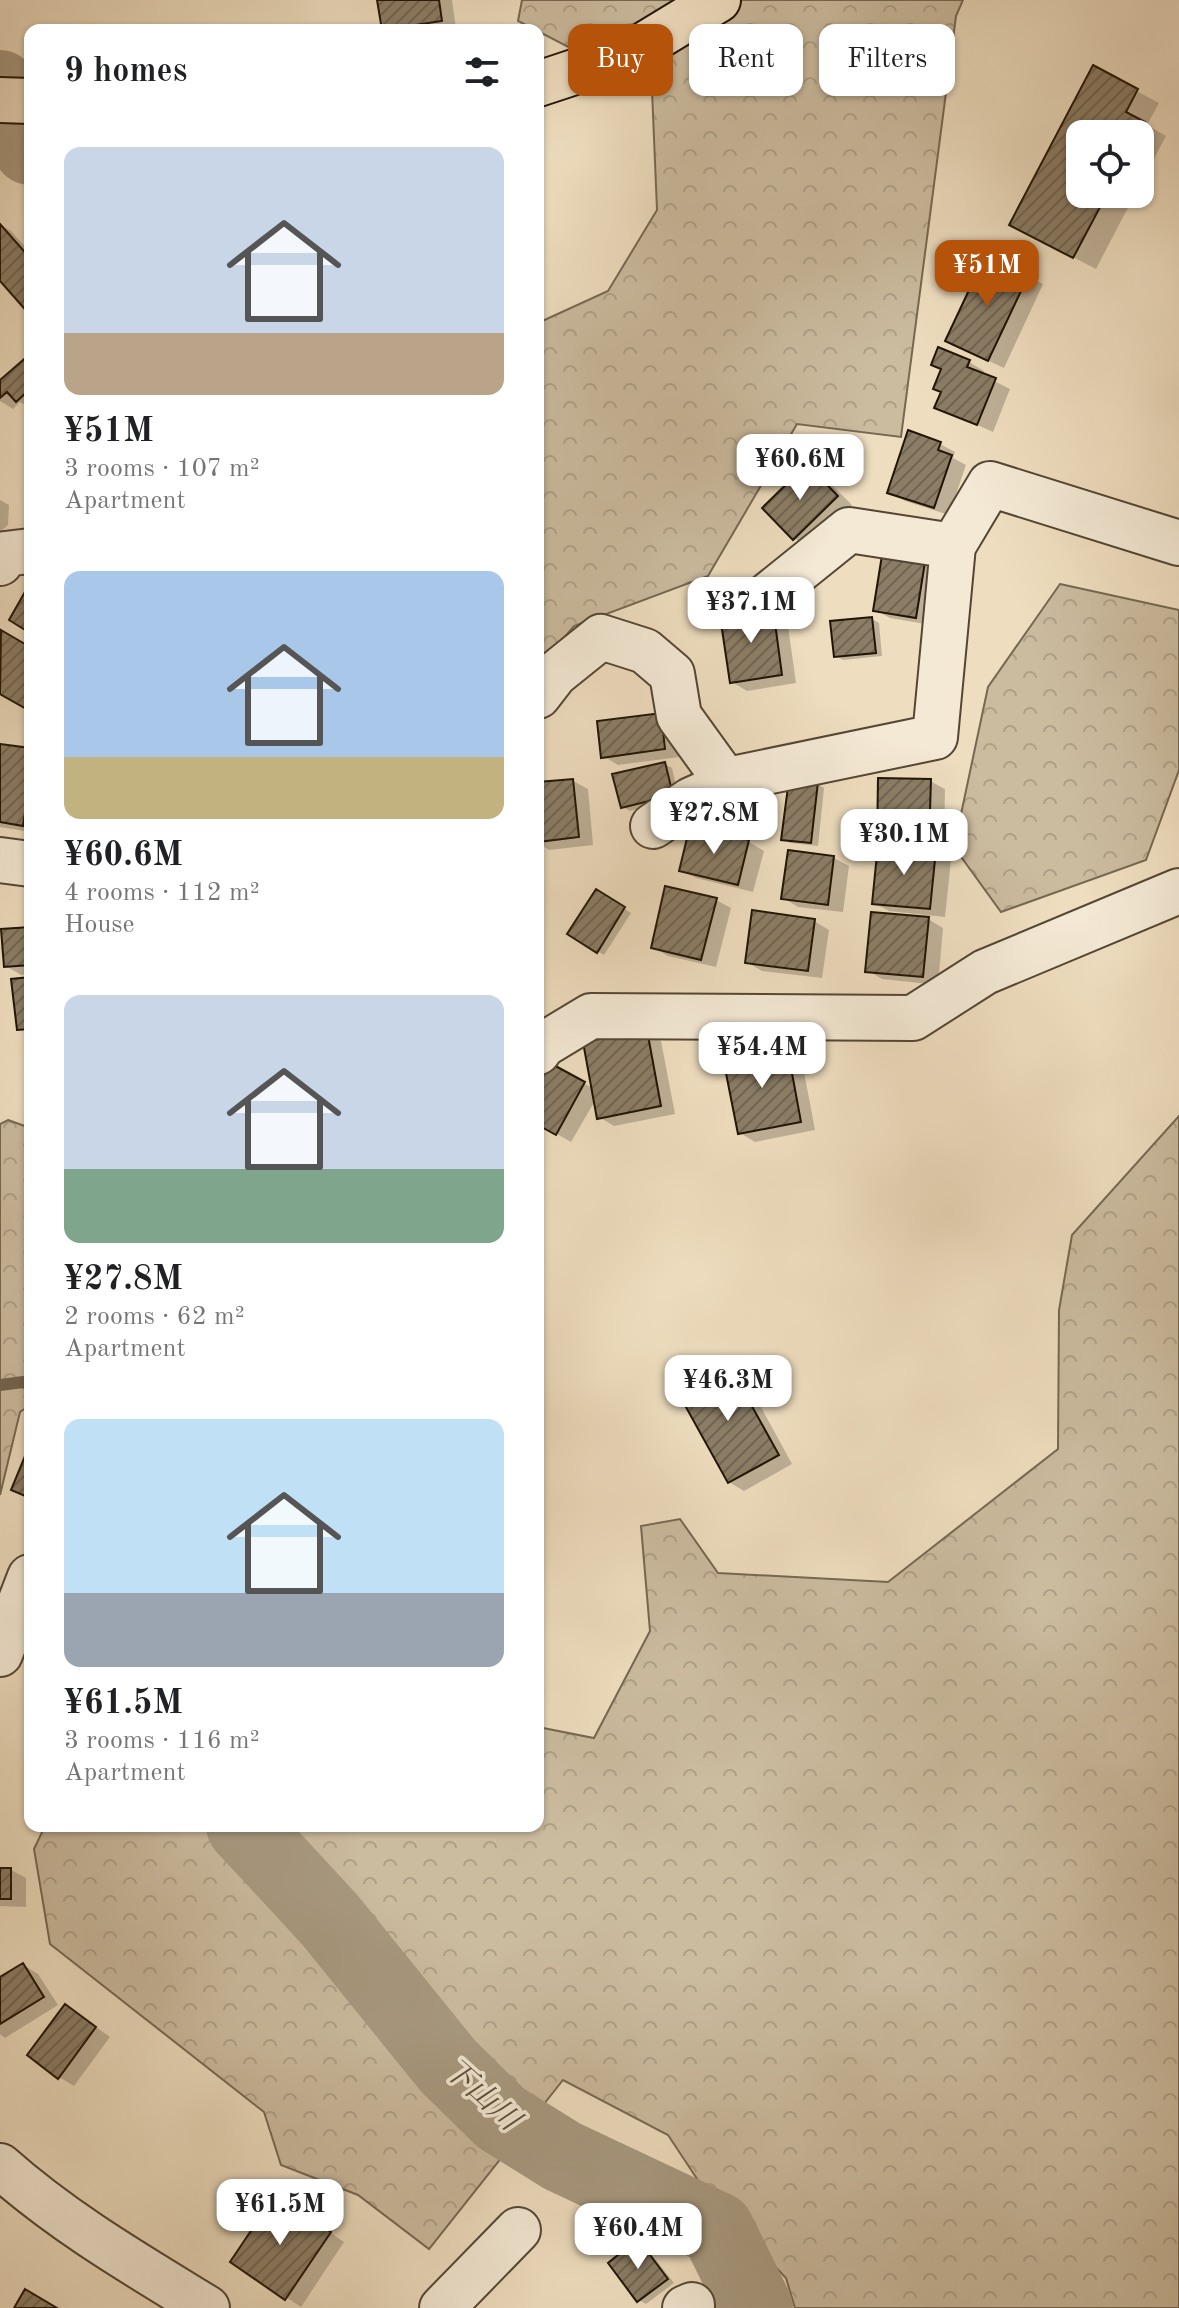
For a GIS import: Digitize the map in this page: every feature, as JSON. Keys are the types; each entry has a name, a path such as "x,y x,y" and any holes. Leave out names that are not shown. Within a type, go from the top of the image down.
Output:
{"main road":[{"path":"544,82 629,54 718,0"},
{"path":"0,100 24,101"}],"street":[{"path":"653,826 691,800 742,777 935,737 953,546 990,484 1179,543"},
{"path":"762,600 849,530 953,546"},
{"path":"0,563 5,554 24,552"},
{"path":"544,688 555,674 601,637 645,651 672,674 679,716 728,784"},
{"path":"0,860 24,863"},
{"path":"544,1044 591,1016 913,1018 985,972 1179,891"},
{"path":"0,1654 24,1592"},
{"path":"0,2166 31,2194 84,2233 207,2308"},
{"path":"442,2308 518,2230"}],"green space":[{"path":"522,0 963,0 955,24 819,24 819,96 946,96 901,437 797,424 708,576 574,626 544,661 544,320 608,291 657,210 652,96 673,96 673,24 568,24 568,47 544,34 544,24 518,21"},
{"path":"1060,584 1179,610 1179,770 1146,860 1001,912 954,847 988,687"},
{"path":"1179,1116 1179,2308 795,2308 786,2278 707,2194 668,2135 563,2080 429,2249 358,2195 281,2165 264,2112 50,1944 34,1849 42,1832 544,1832 544,1728 594,1738 650,1631 641,1526 680,1519 718,1573 888,1582 1058,1449 1059,1310 1072,1235"},
{"path":"8,1120 24,1126 24,1409 20,1412 0,1495 0,1124"}],"building":[{"path":"377,0 439,0 442,21 381,24"},
{"path":"1093,65 1138,89 1126,112 1141,120 1066,120 1066,208 1100,208 1073,258 1009,225"},
{"path":"0,224 24,251 24,308 0,281"},
{"path":"986,254 1029,274 988,361 945,341"},
{"path":"938,347 970,360 967,367 996,378 977,425 934,408 941,392 933,389 941,369 931,365"},
{"path":"24,359 24,395 16,402 7,392 0,398 0,380"},
{"path":"908,430 941,442 938,450 952,455 934,508 887,493"},
{"path":"807,464 838,496 793,540 762,508"},
{"path":"883,549 926,556 916,618 873,611"},
{"path":"24,594 24,629 9,620"},
{"path":"773,608 782,675 730,683 720,616"},
{"path":"872,617 876,653 834,657 830,621"},
{"path":"1,630 24,643 24,708 0,694"},
{"path":"661,713 665,749 601,758 597,721"},
{"path":"0,744 24,747 23,826 0,822"},
{"path":"665,762 673,795 621,808 612,774"},
{"path":"878,778 931,779 929,843 877,842"},
{"path":"573,779 579,837 544,841 544,781"},
{"path":"789,779 818,782 811,843 781,840"},
{"path":"690,826 749,840 738,885 679,871"},
{"path":"878,844 936,850 930,909 872,904"},
{"path":"788,850 834,856 828,905 781,899"},
{"path":"665,886 717,898 701,960 651,948"},
{"path":"596,889 625,907 597,953 567,934"},
{"path":"752,910 815,919 808,971 745,963"},
{"path":"871,912 929,917 923,977 865,972"},
{"path":"24,927 24,965 4,967 1,929"},
{"path":"24,978 24,1029 17,1030 11,979"},
{"path":"647,1030 661,1106 597,1119 583,1042"},
{"path":"787,1046 801,1122 738,1134 723,1058"},
{"path":"550,1063 585,1082 556,1135 544,1128 544,1074"},
{"path":"728,1363 779,1455 728,1483 677,1391"},
{"path":"24,1459 24,1495 11,1490"},
{"path":"0,1868 11,1868 11,1899 0,1899"},
{"path":"23,1963 44,1997 0,2024 0,1977"},
{"path":"65,2004 96,2027 58,2079 27,2055"},
{"path":"275,2195 331,2232 285,2300 230,2262"},
{"path":"638,2239 668,2279 637,2302 608,2263"},
{"path":"25,2289 57,2308 14,2308"}],"waterway":[{"name":"下山川","path":"0,87 24,136"},
{"path":"0,1385 24,1382"},
{"name":"下山川","path":"249,1832 330,1920 448,2066 501,2118 562,2156 717,2229 756,2308"}]}
